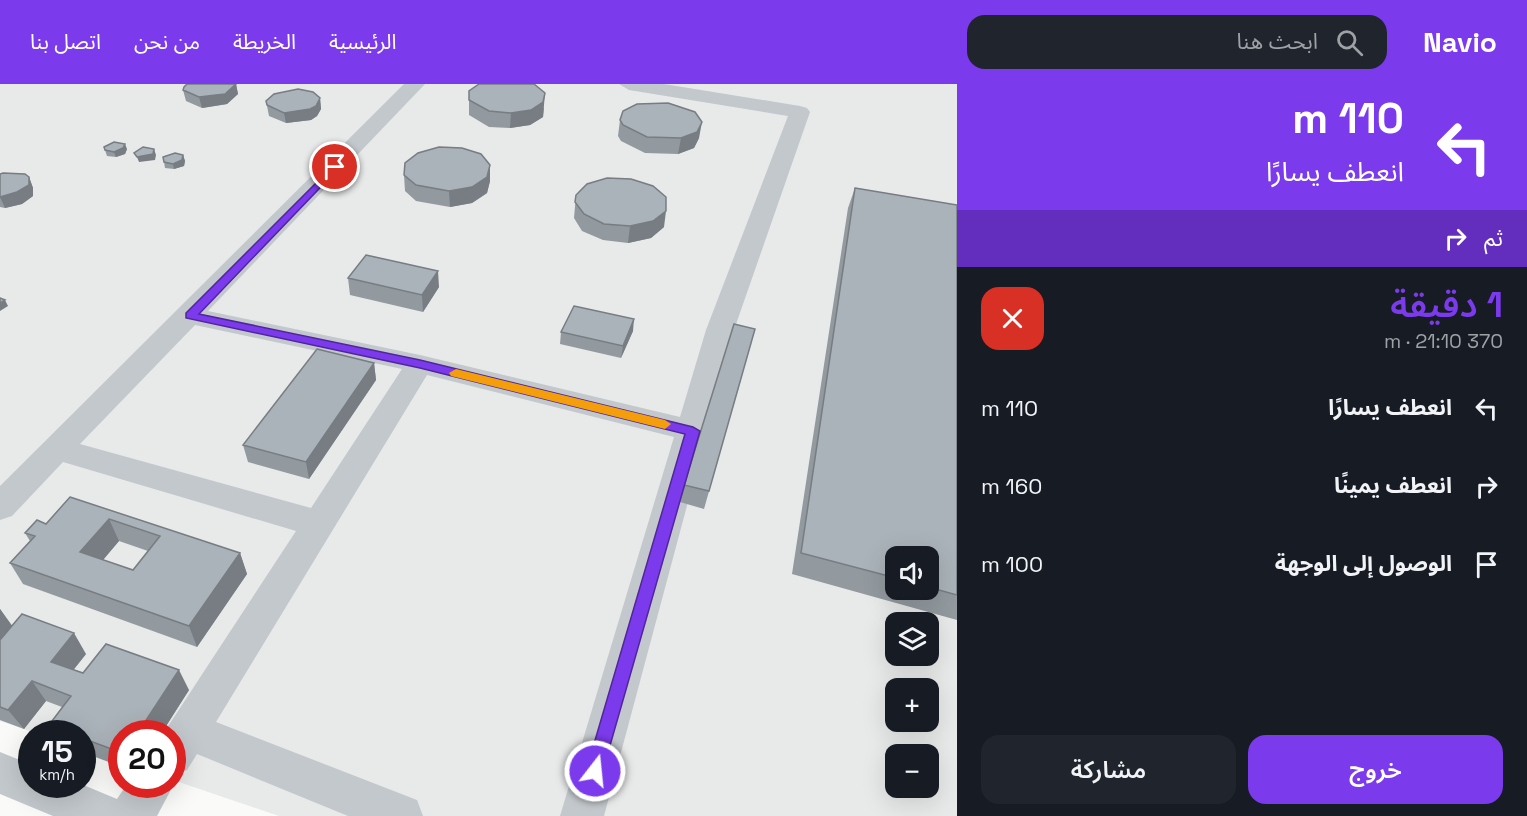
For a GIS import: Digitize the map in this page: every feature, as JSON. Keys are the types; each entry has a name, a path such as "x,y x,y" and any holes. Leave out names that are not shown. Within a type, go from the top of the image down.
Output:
{"street":[{"path":"0,507 190,316 415,84"},
{"path":"582,816 720,330 800,112 629,84"},
{"path":"190,316 420,364 693,431"},
{"path":"186,736 420,364"},
{"path":"56,449 319,524"},
{"path":"186,746 401,816"},
{"path":"0,773 105,816"},
{"path":"130,816 143,798"}],"shaded area":[{"path":"0,84 957,84 957,816 279,816 186,784 186,720 108,720 108,734 96,733 96,720 18,720 18,727 0,721"}],"building":[{"path":"187,84 236,84 225,94 199,97 183,90"},
{"path":"479,84 534,84 545,93 543,102 531,110 511,113 489,111 469,100 469,91"},
{"path":"298,89 313,92 320,98 316,106 284,113 267,105 266,101 274,94"},
{"path":"668,103 695,112 702,122 697,132 681,138 647,137 623,125 620,120 623,111 637,104"},
{"path":"114,142 125,144 123,148 114,152 105,150 104,147"},
{"path":"143,147 154,149 153,154 137,157 134,153"},
{"path":"439,147 462,148 481,154 490,165 487,177 472,187 449,191 416,185 404,175 405,163 418,153"},
{"path":"175,153 183,155 182,160 173,164 164,162 163,157"},
{"path":"0,174 25,174 29,177 29,185 17,192 0,197"},
{"path":"607,178 631,179 653,186 666,197 666,211 653,221 630,226 604,224 584,214 575,202 576,195 587,184"},
{"path":"855,188 957,205 957,595 939,590 939,546 885,546 885,575 801,553"},
{"path":"366,255 438,271 422,295 348,278"},
{"path":"574,306 634,319 623,346 561,332"},
{"path":"734,324 755,329 709,491 684,485"},
{"path":"317,349 374,363 306,462 243,445"},
{"path":"70,497 240,553 189,626 10,563 35,536 25,533 37,520 46,524","holes":["109,519 160,536 133,570 80,552"]},
{"path":"22,614 74,633 51,662 83,673 106,644 179,670 146,720 108,720 108,748 96,743 96,720 53,720 71,696 32,681 8,710 0,707 0,640"}],"slow traffic":[{"path":"456,373 665,424"}],"route":[{"path":"335,167 190,316 420,364 693,431 595,771"}]}
